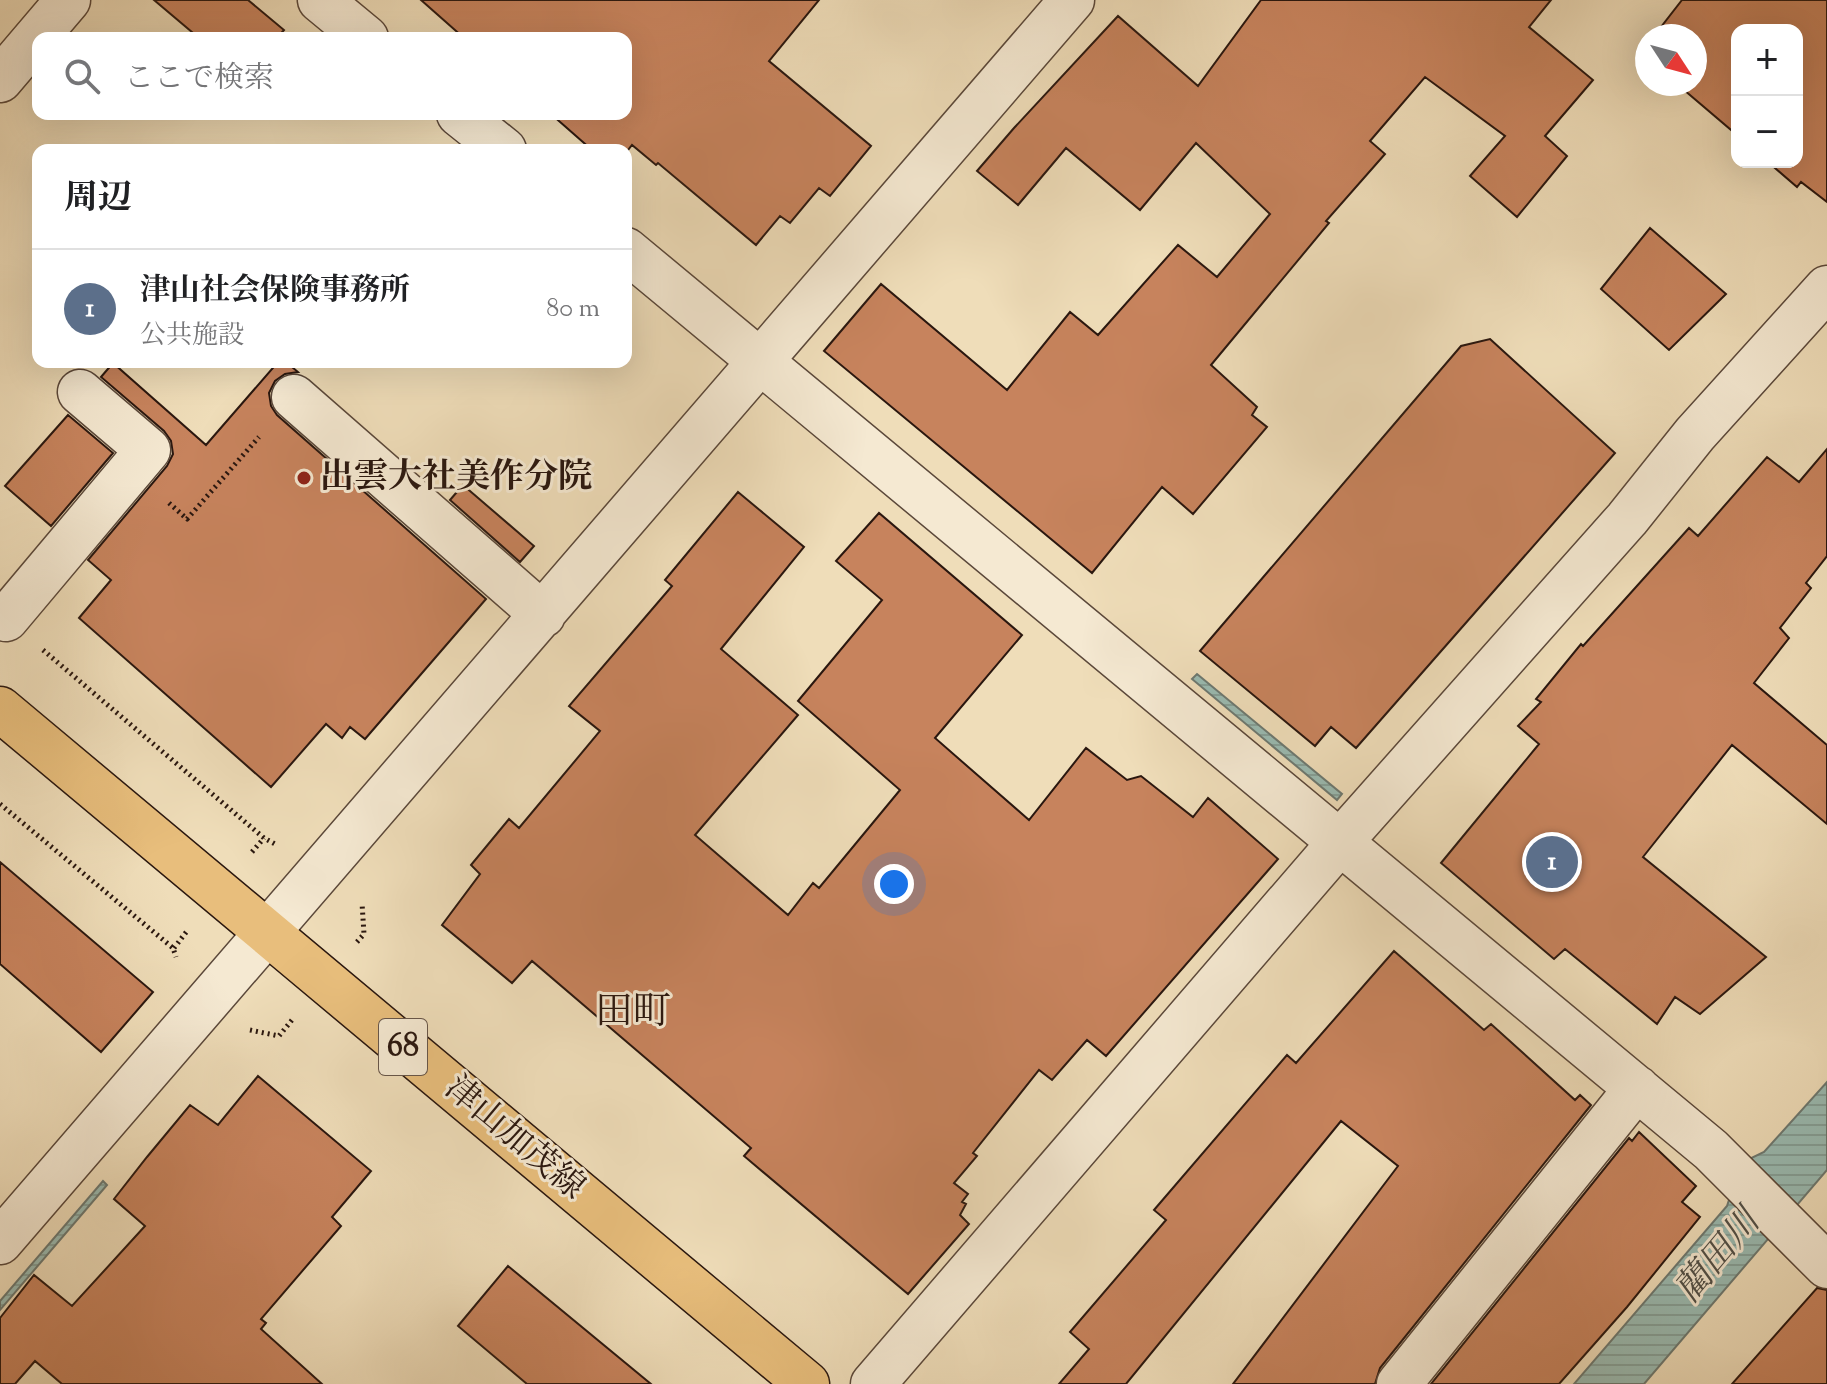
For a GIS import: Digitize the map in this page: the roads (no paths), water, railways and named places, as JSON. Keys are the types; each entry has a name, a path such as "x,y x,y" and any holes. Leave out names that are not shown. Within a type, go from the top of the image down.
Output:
{"main road":[{"name":"津山加茂線","path":"0,709 807,1384"}],"street":[{"path":"41,32 68,0"},
{"path":"320,0 359,32"},
{"path":"0,1242 1072,0"},
{"path":"0,80 32,42"},
{"path":"466,120 496,144"},
{"path":"632,255 1711,1150 1820,1260"},
{"path":"873,1384 1341,841 1627,519 1695,434 1827,288"},
{"path":"6,619 148,450 80,392"},
{"path":"294,397 543,615"},
{"path":"1399,1384 1637,1088"}],"water":[{"path":"1197,674 1342,794 1337,800 1192,679"},
{"name":"藺田川","path":"1827,1082 1827,1170 1644,1384 1574,1384 1727,1206 1741,1163 1764,1152"},
{"path":"103,1181 107,1185 0,1310 0,1301"}],"place":[{"name":"出雲大社美作分院","path":"304,478"},
{"name":"津山社会保険事務所","path":"1552,862"}],"district":[{"name":"田町","path":"633,1014"}]}
